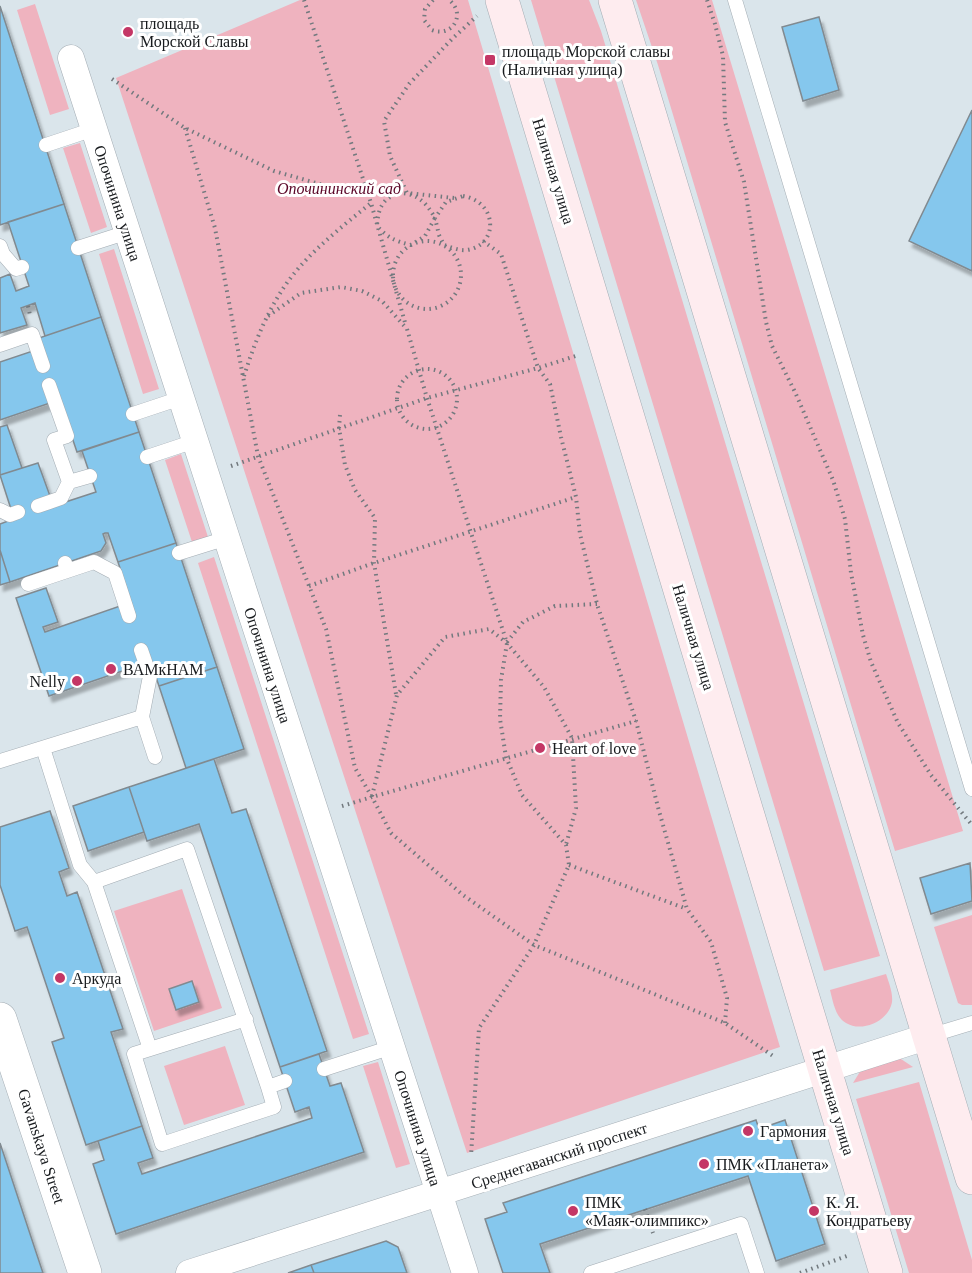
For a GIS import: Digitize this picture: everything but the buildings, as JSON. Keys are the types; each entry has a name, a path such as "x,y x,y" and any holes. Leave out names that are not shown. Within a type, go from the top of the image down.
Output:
{"main road":[{"path":"615,0 972,1178"},
{"name":"Наличная улица","path":"491,7 825,1070 886,1273"}],"street":[{"name":"Опочинина улица","path":"71,58 465,1273"},
{"name":"Gavanskaya Street","path":"0,1020 85,1273"},
{"name":"Среднегаванский проспект","path":"189,1273 929,1036"}],"lane":[{"path":"735,0 972,789"},
{"path":"45,145 94,129"},
{"path":"78,248 128,232"},
{"path":"0,246 3,254 16,269 22,267"},
{"path":"0,345 32,334 43,366"},
{"path":"38,506 61,498 69,482 54,440 69,435 50,385"},
{"path":"133,414 181,398"},
{"path":"147,457 195,441"},
{"path":"69,482 90,476"},
{"path":"0,510 10,515 18,512"},
{"path":"179,553 227,538"},
{"path":"28,584 66,567 94,562 118,572 129,616"},
{"path":"141,650 150,676 142,717 155,757"},
{"path":"0,761 142,717"},
{"path":"43,748 80,865 94,882 150,1049"},
{"path":"94,882 187,849 246,1019 274,1107 162,1144 134,1054 246,1019"},
{"path":"929,1036 972,1023"},
{"path":"324,1069 392,1047"},
{"path":"268,1087 285,1081"},
{"path":"591,1273 741,1224 757,1273"}],"path":[{"path":"304,0 371,203 436,428 507,642 501,680 500,719 506,757 522,795 566,845"},
{"path":"433,0 425,9 424,20 427,26 437,32 449,30 458,17 456,7 449,0"},
{"path":"707,0 723,56 725,122 744,182 766,322 772,346 795,392 833,480 845,519 851,573 862,635 871,662 898,723 931,775 972,825"},
{"path":"454,198 406,193 398,193 384,202 379,209 377,226 395,242 411,245 422,241 433,241 444,244 459,250 468,250 483,241 488,234 490,217 480,201 472,197 454,198 446,202 435,218 424,236 411,245 402,252 396,261 393,284 406,302 416,307 427,309 448,302 456,294 461,284 462,272 459,261 444,244 435,218 422,199 406,193 390,156 384,121 409,84 453,38 491,7"},
{"path":"449,30 453,38"},
{"path":"112,79 185,129 274,171 330,187 366,188"},
{"path":"185,129 214,228 258,456 326,629 355,768 391,832 463,896 534,945 725,1023 773,1056"},
{"path":"244,377 254,342 279,293 305,262 335,232 371,203"},
{"path":"483,241 501,254 538,368 550,384 576,497 580,534 597,604 636,721 687,909 711,942 727,998 725,1023"},
{"path":"268,316 301,293 341,287 362,291 382,301 407,329"},
{"path":"231,466 427,398 582,354"},
{"path":"428,369 437,371 452,382 456,390 455,409 451,417 436,428 417,428 409,423 398,408 399,389 410,375 419,371 428,369"},
{"path":"340,415 339,428 345,465 355,489 375,518 374,563 397,695 372,797"},
{"path":"309,586 576,497"},
{"path":"507,642 523,622 555,606 597,604"},
{"path":"397,695 445,637 489,629 507,642 544,687 572,738 576,808 566,845 569,865 534,945 479,1028 470,1157"},
{"path":"342,806 636,721"},
{"path":"569,865 687,909"},
{"path":"800,1273 847,1256"}],"green space":[{"name":"Опочининский сад","path":"300,0 468,0 780,1047 467,1153 116,78"},
{"path":"531,0 589,0 601,31 880,956 824,971"},
{"path":"636,0 712,0 963,831 895,851 658,65"},
{"path":"35,4 69,109 50,115 17,10"},
{"path":"80,143 107,227 91,233 63,148"},
{"path":"114,249 159,389 143,394 99,254"},
{"path":"181,454 208,537 192,542 165,460"},
{"path":"214,557 369,1034 353,1039 198,563"},
{"path":"182,889 222,1008 154,1031 114,911"},
{"path":"972,915 972,1005 962,1005 958,1003 934,927"},
{"path":"886,974 892,1002 886,1015 874,1023 860,1027 852,1026 839,1017 830,990"},
{"path":"225,1046 245,1105 184,1125 164,1066"},
{"path":"893,1059 901,1059 913,1067 853,1083 861,1070"},
{"path":"378,1062 410,1164 396,1168 363,1066"},
{"path":"919,1082 972,1260 972,1273 909,1273 856,1099"}],"place":[{"name":"площадь Морской Славы","path":"128,32"},
{"name":"площадь Морской славы (Наличная улица)","path":"490,60"},
{"name":"ВАМкНАМ","path":"111,669"},
{"name":"Nelly","path":"77,681"},
{"name":"Heart of love","path":"540,748"},
{"name":"Аркуда","path":"60,978"},
{"name":"Гармония","path":"748,1131"},
{"name":"ПМК «Планета»","path":"704,1164"},
{"name":"ПМК «Маяк-олимпикс»","path":"573,1211"},
{"name":"К. Я. Кондратьеву","path":"814,1211"}]}
